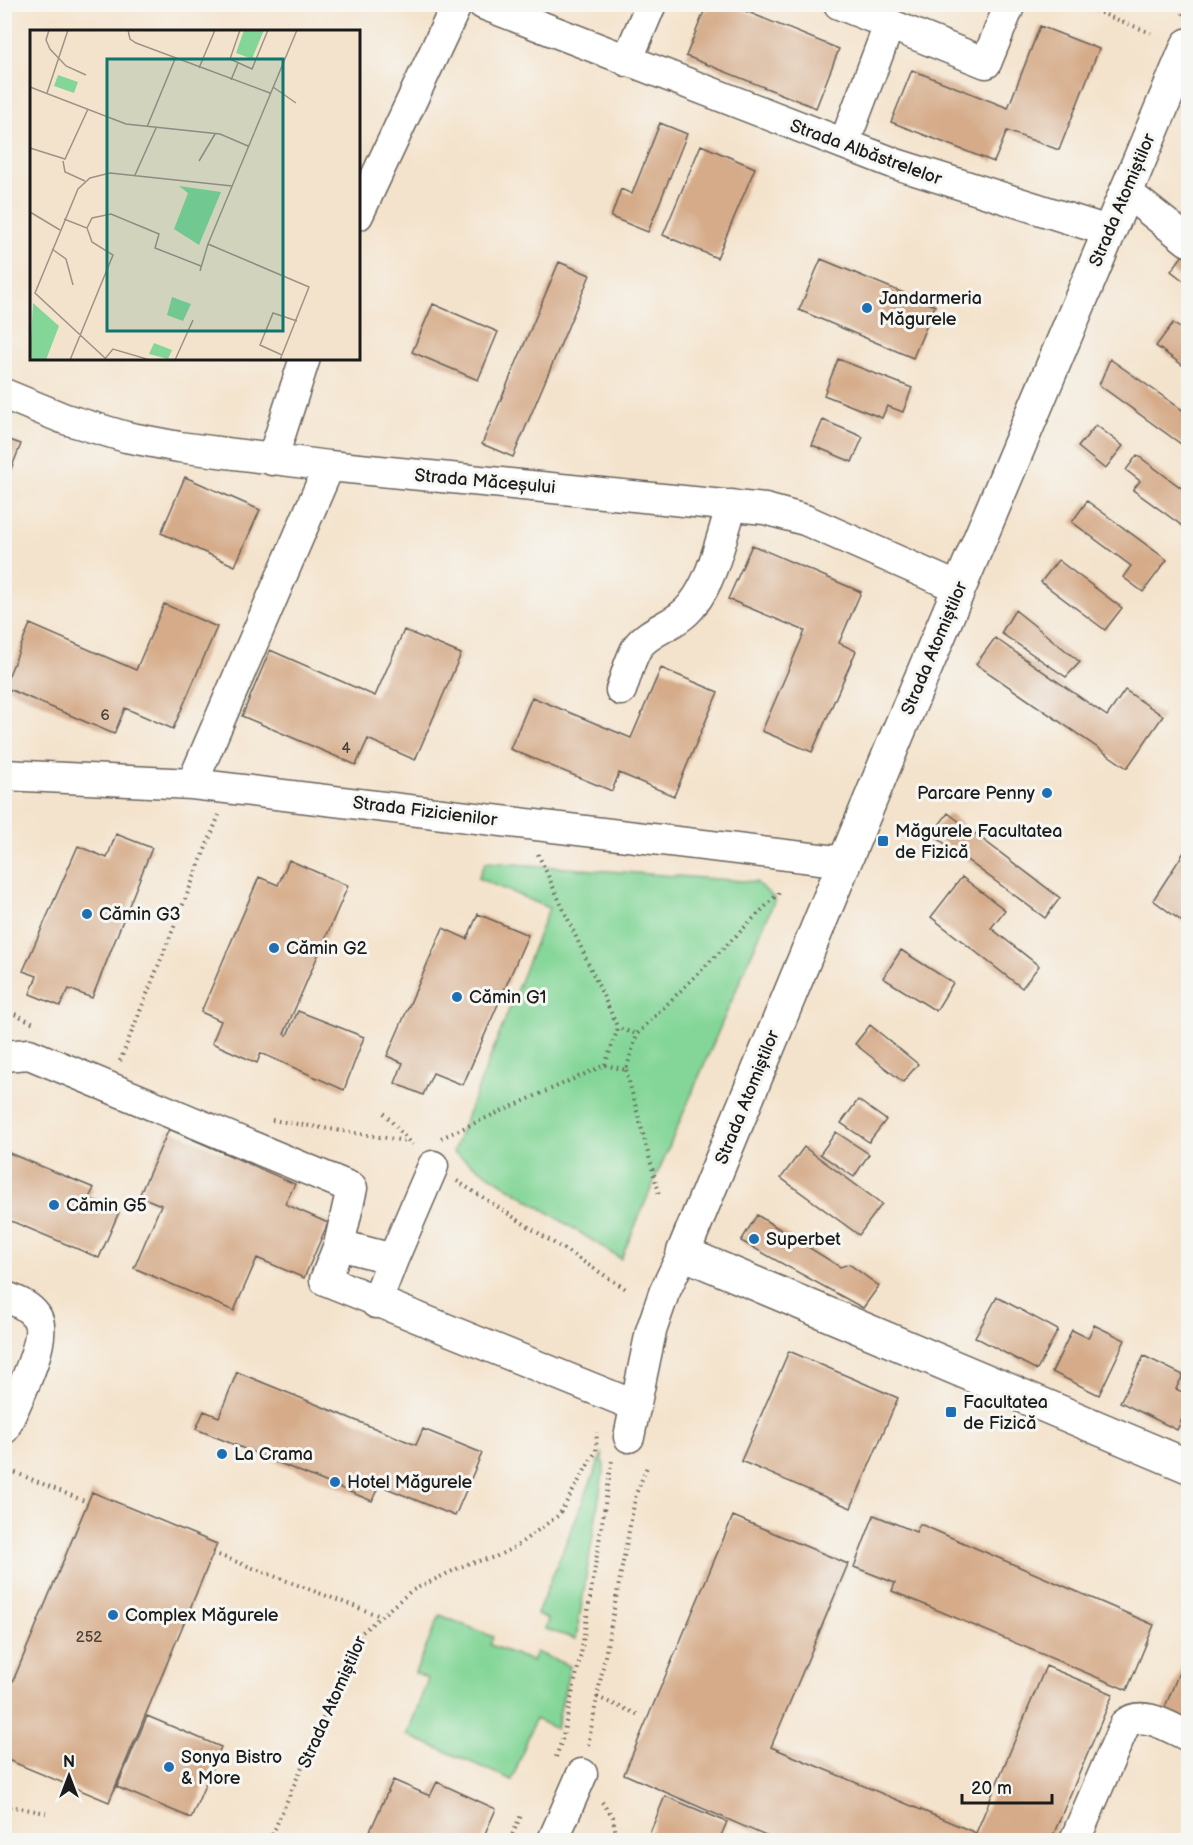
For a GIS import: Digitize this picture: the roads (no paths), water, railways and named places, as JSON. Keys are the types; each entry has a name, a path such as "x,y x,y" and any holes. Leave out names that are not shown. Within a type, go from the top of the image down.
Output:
{"main road":[{"name":"Strada Atomiștilor","path":"683,1253 1108,231 1188,45"},
{"path":"683,1253 1188,1466"}],"street":[{"path":"360,211 458,4"},
{"name":"Strada Albăstrelelor","path":"483,4 958,186 1075,219 1108,231"},
{"path":"627,61 651,4"},
{"path":"839,4 986,63 1010,4"},
{"path":"844,144 889,25"},
{"path":"1125,191 1188,242"},
{"path":"272,460 304,360"},
{"name":"Strada Măceșului","path":"4,394 65,419 126,437 272,460 765,509 805,520 959,588"},
{"path":"192,784 329,466"},
{"path":"621,690 638,647 660,629 679,620 694,603 708,578 732,505"},
{"name":"Strada Fizicienilor","path":"4,775 192,784 845,862"},
{"path":"4,1056 29,1054 352,1188 339,1245 325,1281 636,1406"},
{"path":"376,1303 393,1259 424,1157"},
{"path":"339,1245 393,1259"},
{"name":"Strada Atomiștilor","path":"629,1437 651,1331 664,1293 683,1253"},
{"path":"4,1296 27,1306 37,1317 41,1329 38,1345 4,1429"},
{"path":"1075,1840 1125,1724 1131,1719 1145,1718 1188,1736"},
{"path":"553,1840 582,1774"}],"place":[{"name":"Jandarmeria Măgurele","path":"867,308"},
{"name":"Parcare Penny","path":"1047,793"},
{"name":"Măgurele Facultatea de Fizică","path":"883,841"},
{"name":"Cămin G3","path":"87,914"},
{"name":"Cămin G2","path":"274,948"},
{"name":"Cămin G1","path":"457,997"},
{"name":"Cămin G5","path":"54,1205"},
{"name":"Superbet","path":"754,1239"},
{"name":"Facultatea de Fizică","path":"951,1412"},
{"name":"La Crama","path":"222,1454"},
{"name":"Hotel Măgurele","path":"335,1482"},
{"name":"Complex Măgurele","path":"113,1615"},
{"name":"Sonya Bistro & More","path":"169,1767"}]}
